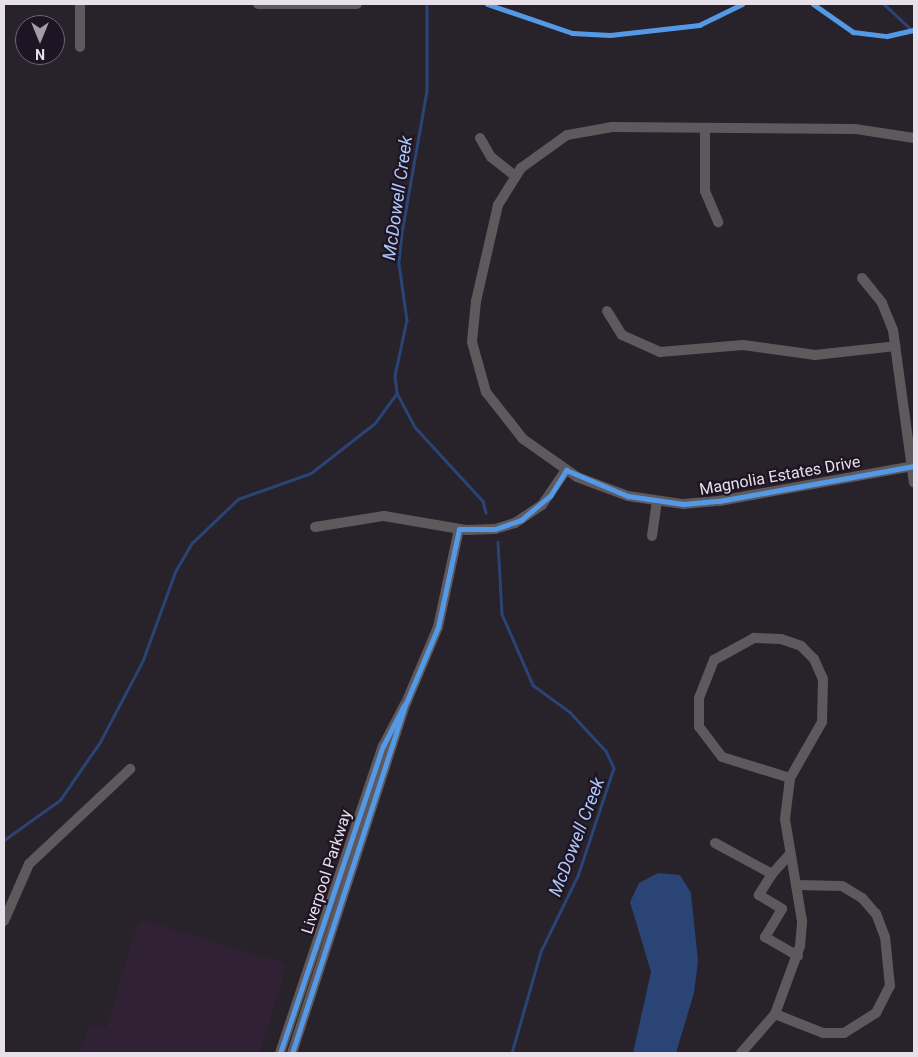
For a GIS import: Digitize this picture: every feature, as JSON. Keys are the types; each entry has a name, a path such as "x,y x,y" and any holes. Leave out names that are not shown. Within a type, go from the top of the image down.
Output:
{"street":[{"path":"80,4 80,47"},
{"path":"258,4 357,4"},
{"path":"705,128 705,192 718,222"},
{"name":"Magnolia Estates Drive","path":"913,466 719,501 657,502 608,490 566,470 533,448 497,410 486,392 473,351 476,301 495,216 515,176 547,146 585,130 705,128 855,129 914,138"},
{"path":"480,138 490,157 515,176"},
{"path":"862,278 889,316 896,346 914,483"},
{"path":"607,311 622,335 660,352 743,345 815,355 896,346"},
{"path":"315,527 384,516 459,529 495,529 521,520 550,496 566,470"},
{"path":"652,536 657,502"},
{"name":"Liverpool Parkway","path":"292,1053 406,703 438,628 459,529"},
{"path":"741,1053 775,1014 798,956 802,928 796,885 789,855 785,811 790,778 825,715 820,667 808,652 792,641 768,637 741,641 714,660 706,674 698,707 700,727 722,757 790,778"},
{"name":"Liverpool Parkway","path":"280,1053 392,720 406,703"},
{"path":"4,921 30,864 130,769"},
{"path":"715,843 772,874"},
{"path":"789,855 772,874 759,895 782,910 765,937 798,956"},
{"path":"775,1014 823,1033 844,1033 876,1013 890,986 884,937 876,914 862,898 842,886 796,885"}],"shaded area":[{"path":"138,922 149,922 287,964 260,1053 79,1053 90,1025 106,1028"}],"water":[{"path":"658,873 680,875 691,893 698,961 694,993 676,1053 633,1053 651,972 630,902 639,883"}],"waterway":[{"name":"McDowell Creek","path":"427,4 427,91 402,233 399,264 407,320 395,376 397,393 415,427 483,501 486,513"},
{"path":"558,4 597,4"},
{"path":"884,4 914,32"},
{"path":"4,840 60,800 100,742 143,660 175,572 192,543 238,499 311,473 375,423 397,393"},
{"name":"McDowell Creek","path":"498,542 502,614 533,685 570,712 606,751 614,768 578,876 541,952 512,1053"}],"cycle path":[{"path":"487,4 572,33 610,35 699,25 742,4"},
{"path":"813,4 853,32 887,36 914,30"},
{"path":"292,1053 406,703 438,627 459,529 495,529 521,520 550,496 566,470 628,496 683,504 719,501 914,466"},
{"path":"280,1053 383,746 404,705"}]}
